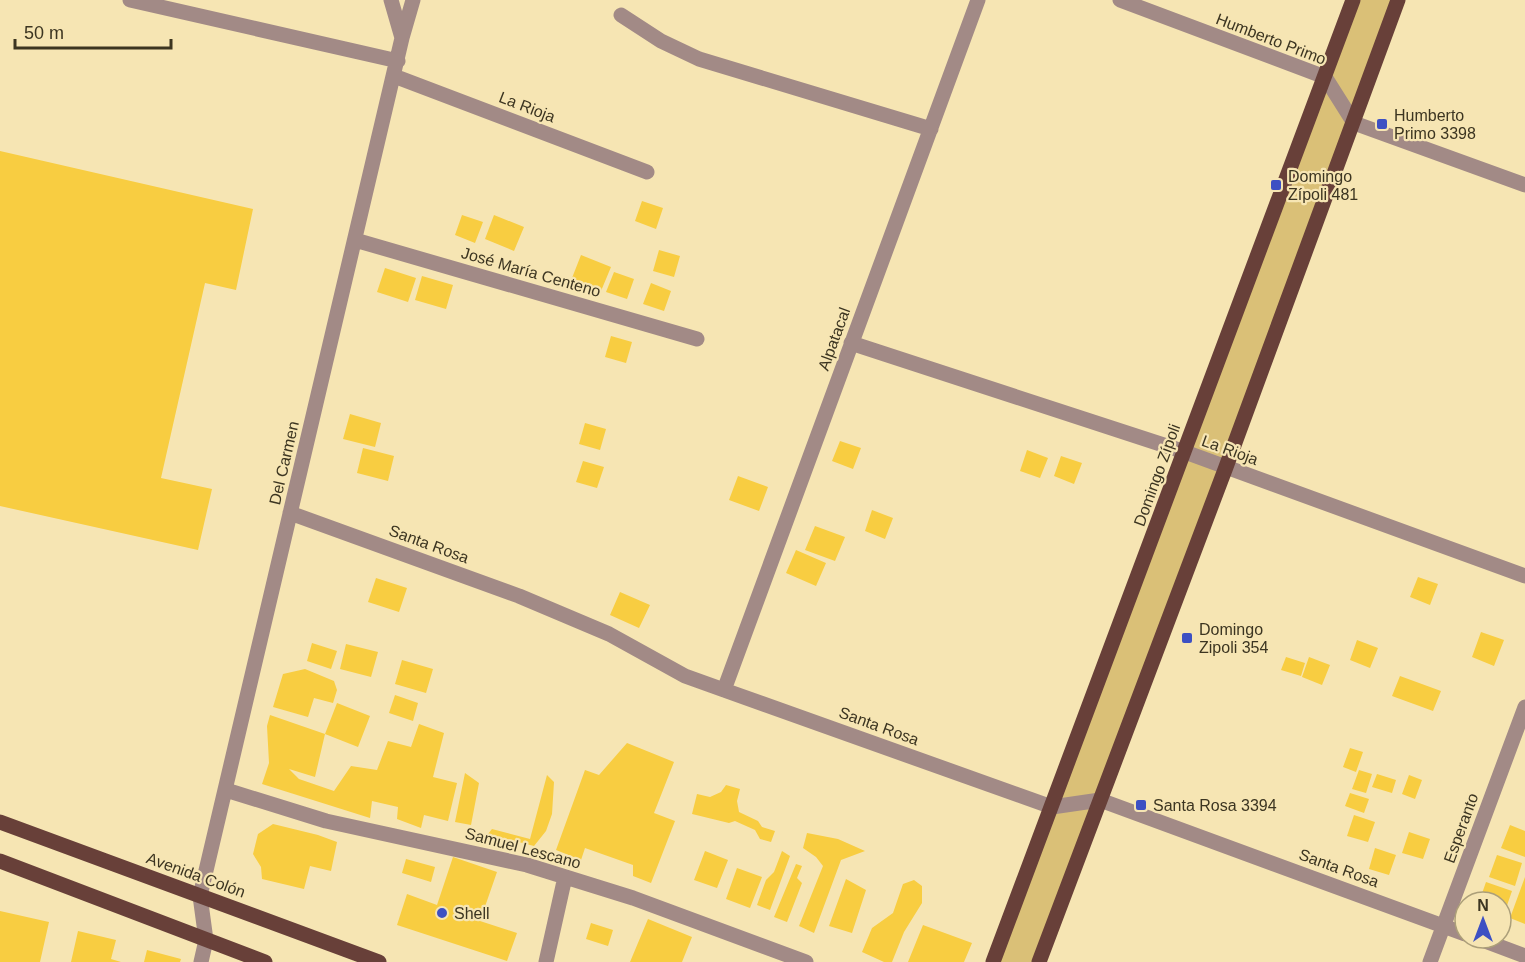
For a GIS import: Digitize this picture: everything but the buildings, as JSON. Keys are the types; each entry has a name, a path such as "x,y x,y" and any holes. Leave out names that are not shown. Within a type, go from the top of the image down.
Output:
{"main road":[{"name":"Domingo Zípoli","path":"993,962 1353,0"},
{"path":"1039,962 1226,467 1398,0"},
{"name":"Avenida Colón","path":"0,822 379,962"},
{"path":"0,861 265,962"}],"street":[{"path":"130,0 398,61"},
{"name":"Del Carmen","path":"391,0 402,39"},
{"name":"Del Carmen","path":"200,896 413,0"},
{"name":"Alpatacal","path":"724,690 978,0"},
{"name":"Humberto Primo","path":"1120,0 1324,77 1354,123"},
{"path":"621,15 661,41 699,59 930,129"},
{"name":"La Rioja","path":"394,76 647,172"},
{"path":"1354,123 1525,185"},
{"name":"José María Centeno","path":"355,240 697,339"},
{"name":"La Rioja","path":"851,343 1185,452 1525,576"},
{"name":"Santa Rosa","path":"290,513 519,596 609,634 685,676 724,690 1052,807 1100,800 1453,929"},
{"name":"Esperanto","path":"1430,962 1525,707"},
{"name":"Samuel Lescano","path":"226,790 309,816 527,865 633,898 806,962"},
{"path":"546,962 565,877"},
{"path":"200,896 206,940 201,962"},
{"path":"1509,950 1525,956"}],"shaded area":[{"path":"1353,0 1398,0 1039,962 993,962"}],"place":[{"name":"Humberto Primo 3398","path":"1382,124"},
{"name":"Domingo Zípoli 481","path":"1276,185"},
{"name":"Domingo Zipoli 354","path":"1187,638"},
{"name":"Santa Rosa 3394","path":"1141,805"},
{"name":"Shell","path":"442,913"}]}
